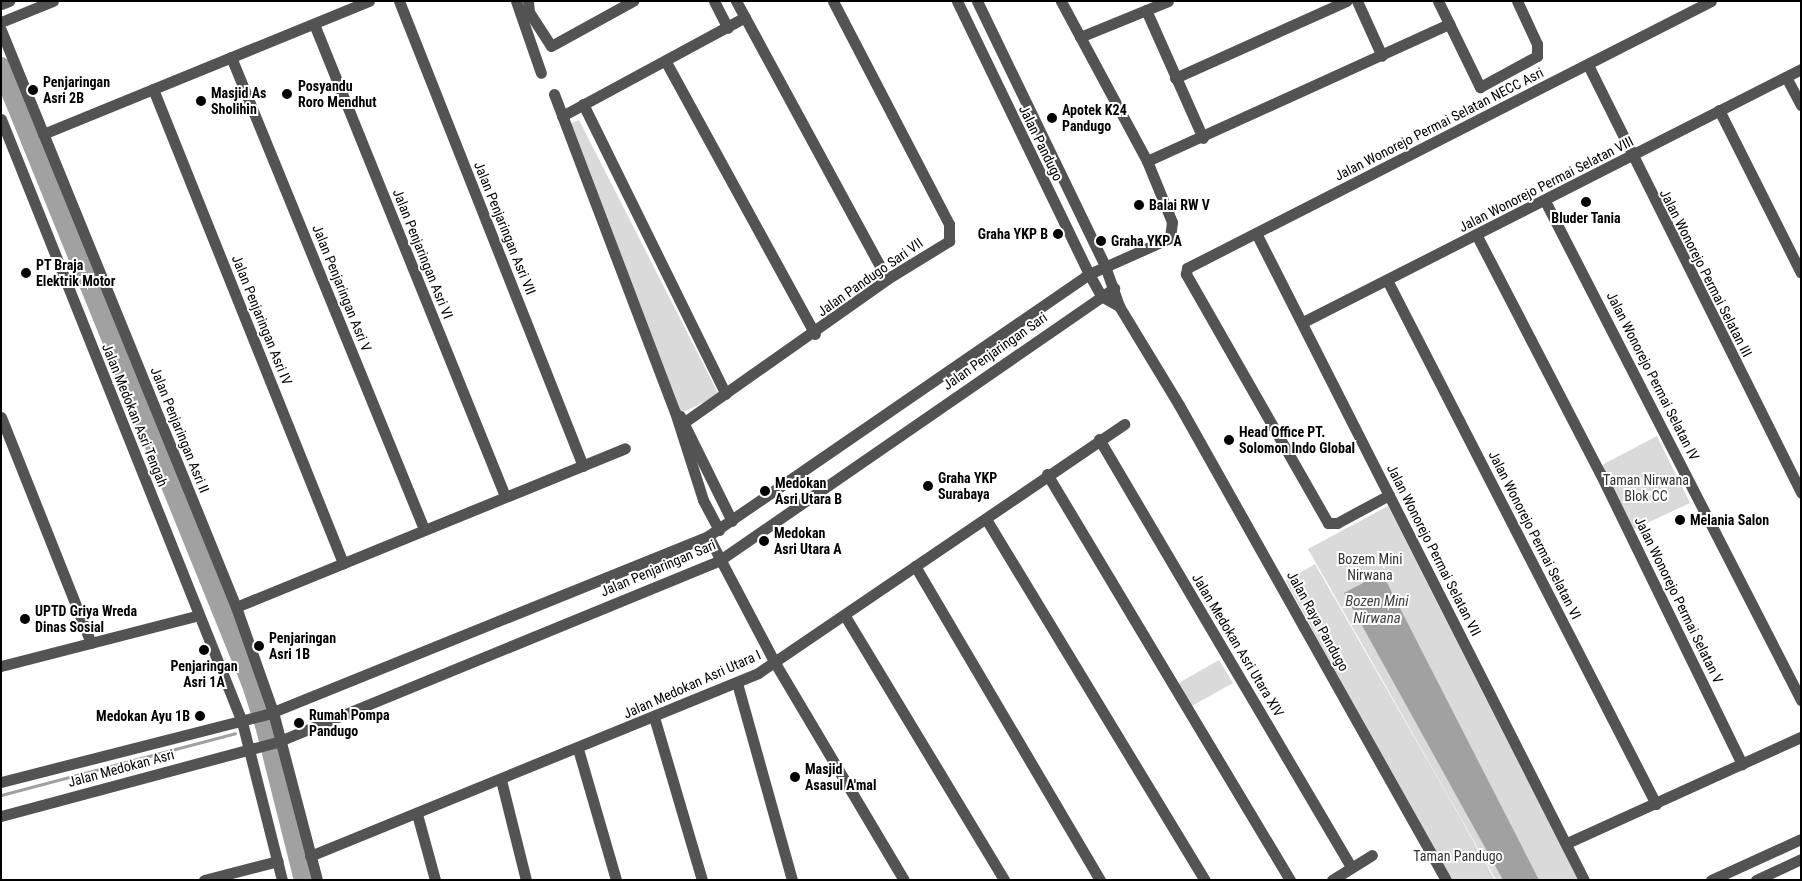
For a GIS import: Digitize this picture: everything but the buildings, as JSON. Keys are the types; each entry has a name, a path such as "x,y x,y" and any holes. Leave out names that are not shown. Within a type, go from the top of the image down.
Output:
{"street":[{"path":"1,4 9,1"},
{"path":"1,22 53,1"},
{"path":"43,134 369,1"},
{"name":"Jalan Penjaringan Asri VII","path":"399,1 582,466"},
{"path":"516,1 542,73"},
{"path":"528,1 529,12 551,46 633,1"},
{"path":"714,1 728,28"},
{"path":"736,1 887,279"},
{"name":"Jalan Pandugo Sari VII","path":"681,424 815,334 887,279 948,241 951,232 833,1"},
{"name":"Jalan Pandugo","path":"957,1 1089,274 1102,296"},
{"name":"Jalan Pandugo","path":"977,1 1105,266 1119,306"},
{"name":"Jalan Penjaringan Sari","path":"271,713 708,536 1089,274 1170,238 1173,231 1147,161 1061,1"},
{"path":"1080,37 1168,1"},
{"path":"1175,78 1346,1"},
{"path":"1357,1 1382,56"},
{"path":"1438,1 1480,87 1537,56 1537,44 1517,1"},
{"name":"Jalan Wonorejo Permai Selatan NECC Asri","path":"1389,495 1337,523 1328,522 1186,274 1191,263 1256,233 1711,1"},
{"path":"1146,10 1175,78 1204,138"},
{"path":"562,116 666,62 728,28 744,17"},
{"name":"Jalan Penjaringan Asri VI","path":"314,24 505,496"},
{"path":"1147,161 1204,138 1449,24"},
{"name":"Jalan Penjaringan Asri II","path":"1,30 236,607 279,741"},
{"name":"Jalan Penjaringan Asri V","path":"231,57 424,529"},
{"path":"666,62 815,334"},
{"name":"Jalan Wonorejo Permai Selatan III","path":"1588,65 1631,158 1801,493"},
{"name":"Jalan Wonorejo Permai Selatan VIII","path":"1303,322 1631,158 1719,110 1801,69"},
{"path":"1786,76 1801,106"},
{"name":"Jalan Penjaringan Asri IV","path":"152,89 343,563"},
{"path":"554,94 675,412 732,521"},
{"path":"583,104 726,394"},
{"path":"1719,110 1801,273"},
{"name":"Jalan Medokan Asri Tengah","path":"1,119 199,615 245,721"},
{"name":"Jalan Wonorejo Permai Selatan IV","path":"1545,201 1801,700"},
{"name":"Jalan Wonorejo Permai Selatan VII","path":"1256,233 1303,322 1584,880"},
{"name":"Jalan Wonorejo Permai Selatan V","path":"1477,236 1604,481 1742,764"},
{"name":"Jalan Wonorejo Permai Selatan VI","path":"1387,280 1656,804"},
{"name":"Jalan Penjaringan Sari","path":"279,741 720,560 1114,288"},
{"path":"1102,296 1119,306"},
{"name":"Jalan Raya Pandugo","path":"1119,306 1446,880"},
{"path":"1,417 91,643"},
{"path":"681,424 703,500 719,530"},
{"name":"Jalan Medokan Asri Utara I","path":"310,856 578,749 737,683 775,663 986,519 1047,474 1125,424"},
{"name":"Jalan Medokan Asri Utara XIV","path":"1099,439 1350,867"},
{"path":"236,607 625,448"},
{"path":"1047,474 1290,880"},
{"path":"986,519 1205,880"},
{"path":"708,536 775,663 904,880"},
{"path":"916,566 1100,880"},
{"path":"1,666 199,615"},
{"path":"845,616 1004,880"},
{"path":"737,683 792,880"},
{"name":"Jalan Medokan Asri","path":"1,782 271,713"},
{"path":"654,717 702,880"},
{"path":"245,721 282,880"},
{"path":"1567,843 1801,737"},
{"path":"279,741 317,880"},
{"name":"Jalan Medokan Asri","path":"1,816 279,741"},
{"path":"578,749 616,880"},
{"path":"501,780 526,880"},
{"path":"417,814 435,880"},
{"path":"1711,880 1801,839"},
{"path":"1332,880 1372,855"},
{"path":"1756,880 1801,858"},
{"path":"204,880 278,861"}],"green space":[{"path":"579,120 719,395 681,413 567,125"},
{"name":"Taman Nirwana Blok CC","path":"1657,436 1690,503 1632,530 1600,466"},
{"name":"Bozem Mini Nirwana","path":"1388,506 1578,880 1496,880 1308,549"},
{"name":"Taman Pandugo","path":"1315,564 1495,880 1448,880 1286,581"},
{"path":"1219,660 1233,683 1190,707 1177,684"}],"water":[{"name":"Bozen Mini Nirwana","path":"1382,573 1539,880 1503,880 1344,593"}],"waterway":[{"path":"1,67 251,682 265,725 304,880"},
{"path":"1,795 235,733"}],"place":[{"name":"Penjaringan Asri 2B","path":"33,90"},
{"name":"Posyandu Roro Mendhut","path":"287,94"},
{"name":"Masjid As Sholihin","path":"201,101"},
{"name":"Apotek K24 Pandugo","path":"1052,118"},
{"name":"Bluder Tania","path":"1586,202"},
{"name":"Balai RW V","path":"1139,205"},
{"name":"Graha YKP B","path":"1058,234"},
{"name":"Graha YKP A","path":"1101,241"},
{"name":"PT Braja Elektrik Motor","path":"26,273"},
{"name":"Head Office PT. Solomon Indo Global","path":"1229,440"},
{"name":"Graha YKP Surabaya","path":"928,486"},
{"name":"Medokan Asri Utara B","path":"765,491"},
{"name":"Melania Salon","path":"1680,520"},
{"name":"Medokan Asri Utara A","path":"764,541"},
{"name":"UPTD Griya Wreda Dinas Sosial","path":"25,619"},
{"name":"Penjaringan Asri 1B","path":"259,646"},
{"name":"Penjaringan Asri 1A","path":"204,650"},
{"name":"Medokan Ayu 1B","path":"200,716"},
{"name":"Rumah Pompa Pandugo","path":"299,723"},
{"name":"Masjid Asasul A'mal","path":"795,777"}]}
